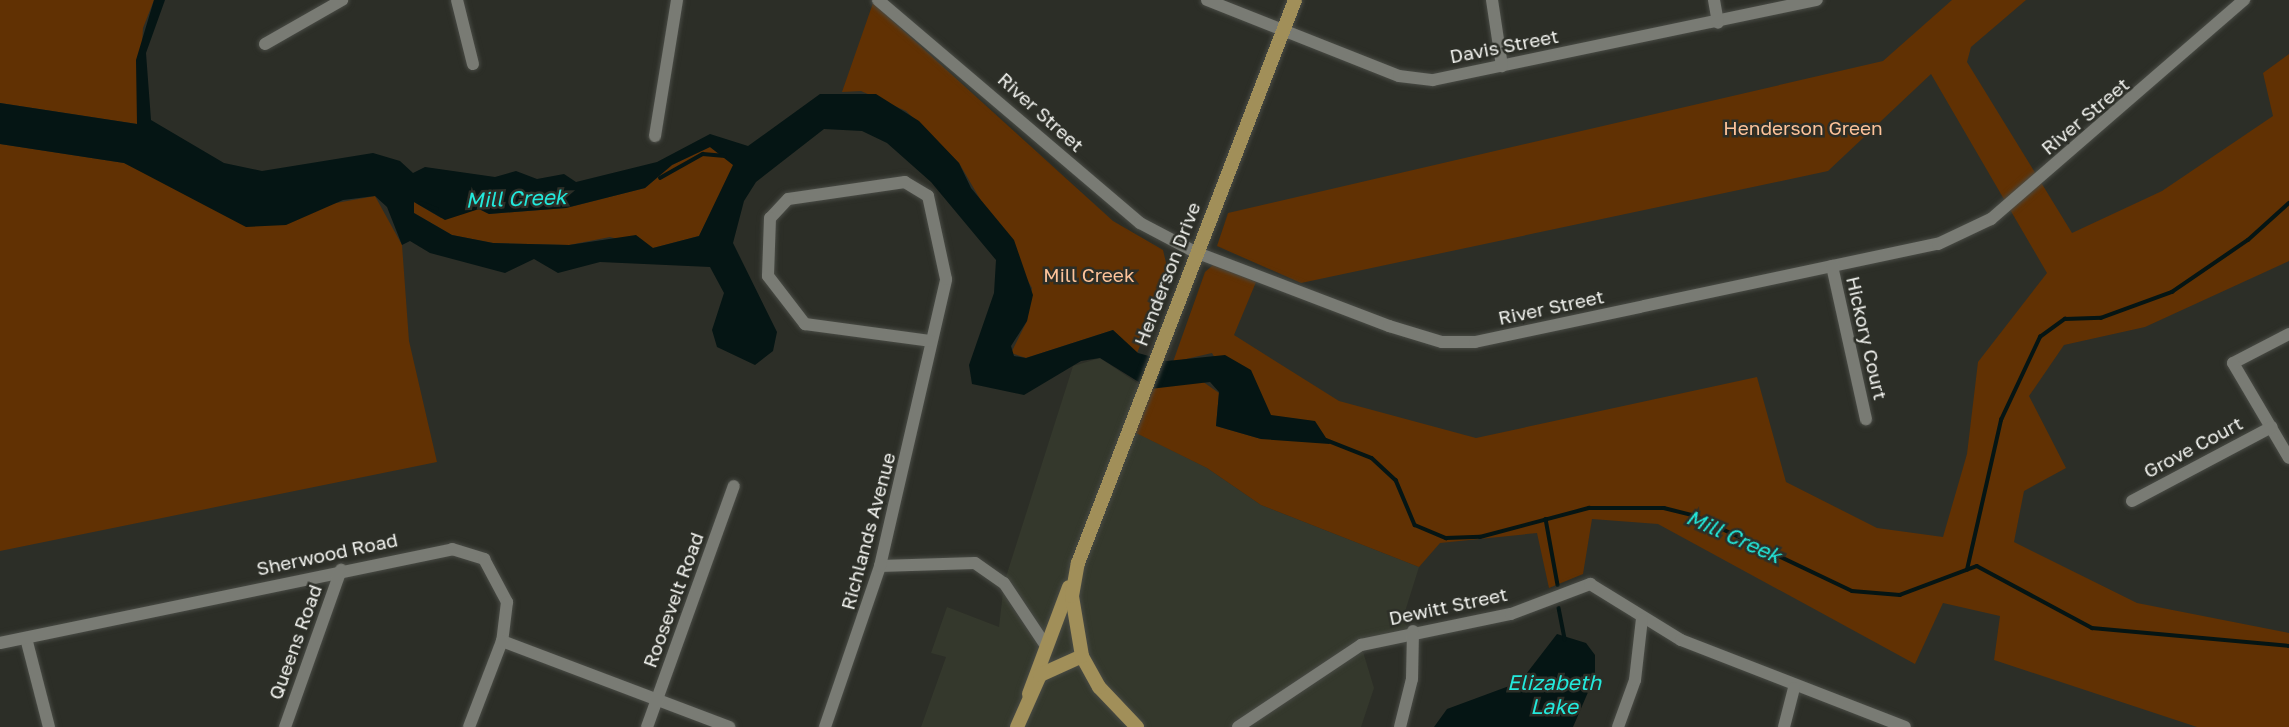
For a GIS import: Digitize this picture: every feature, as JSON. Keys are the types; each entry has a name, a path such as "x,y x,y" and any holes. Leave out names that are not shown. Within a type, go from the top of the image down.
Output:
{"main road":[{"name":"Henderson Drive","path":"1017,727 1195,252 1295,0"},
{"name":"Henderson Drive","path":"1029,694 1040,675 1082,656 1072,596 1078,563"},
{"path":"1082,656 1098,687 1137,727"}],"street":[{"path":"265,44 342,0"},
{"path":"457,0 473,64"},
{"path":"655,136 677,0"},
{"name":"River Street","path":"878,0 1140,223 1195,252 1442,342 1475,342 1938,244 1991,219 2244,0"},
{"name":"Davis Street","path":"1207,0 1399,76 1433,80 1718,23 1817,0"},
{"path":"1492,0 1502,66"},
{"path":"1714,0 1718,23"},
{"name":"Richlands Avenue","path":"825,727 880,566 946,279 934,213 920,189 890,179 842,187 788,199 770,218 768,276 805,324 930,341"},
{"name":"Hickory Court","path":"1832,266 1867,419"},
{"path":"2289,334 2233,363 2289,458"},
{"name":"Grove Court","path":"2132,502 2272,427"},
{"name":"Roosevelt Road","path":"647,727 734,486"},
{"name":"Sherwood Road","path":"0,643 452,549 484,559 507,602 502,641 469,727"},
{"path":"880,566 975,563 1004,583 1046,646"},
{"name":"Queens Road","path":"285,727 341,570"},
{"name":"Dewitt Street","path":"1238,727 1337,658 1413,631 1511,614 1590,584 1642,619 1794,688 1905,727"},
{"path":"1618,727 1635,680 1642,619"},
{"path":"1400,727 1412,679 1413,631"},
{"path":"26,638 49,727"},
{"path":"502,641 729,727"},
{"path":"1784,727 1794,688"}],"shaded area":[{"path":"1100,358 1140,385 1129,429 1207,468 1261,505 1419,567 1403,618 1409,632 1361,645 1374,688 1361,727 921,727 946,657 931,653 947,607 999,627 1004,583 1073,366"}],"green space":[{"path":"0,0 154,0 143,28 137,124 0,103"},
{"name":"Henderson Green","path":"1952,0 2026,0 1971,47 1967,62 2072,233 2162,191 2273,116 2263,73 2289,54 2289,261 2145,327 2064,345 2029,396 2066,468 2024,491 2014,542 2137,603 2289,633 2289,727 2197,727 1994,660 2000,616 1943,603 1915,664 1658,524 1592,519 1583,574 1549,588 1537,533 1440,543 1419,567 1261,505 1207,468 1128,429 1150,389 1199,379 1219,393 1216,426 1261,439 1212,353 1173,362 1205,272 1213,265 1256,282 1234,335 1339,401 1476,438 1757,377 1786,482 1877,528 1943,537 1967,454 1978,362 2047,273 1931,74 1828,171 1301,283 1217,246 1228,213 1883,61"},
{"name":"Mill Creek","path":"873,3 1113,221 1163,250 1169,275 1137,353 1113,330 1026,358 1011,353 1027,321 1032,288 959,163 906,111 861,91 842,92"},
{"path":"0,144 124,163 241,220 375,196 402,245 409,341 437,462 0,551"},
{"path":"710,147 734,165 699,236 653,248 610,237 569,245 493,243 452,235 414,213 414,202 441,218 479,209 489,214 566,208 645,188 672,165"}],"water":[{"path":"154,0 165,0 146,53 151,120 224,163 262,171 373,153 400,161 413,173 425,167 495,177 516,171 537,179 564,174 576,182 657,162 710,134 748,146 820,94 876,94 919,121 959,163 971,188 1014,240 1033,295 1027,321 1011,346 1014,356 1026,358 1113,330 1138,353 1167,361 1225,355 1251,370 1271,415 1315,421 1330,444 1261,439 1216,426 1219,392 1210,382 1150,389 1100,358 1081,361 1024,395 972,384 969,365 994,293 996,260 931,182 887,143 862,131 824,129 756,182 744,201 733,243 777,332 773,351 755,365 717,347 712,330 724,293 710,267 600,262 558,273 534,259 505,273 430,253 410,241 402,245 387,207 375,196 343,200 286,225 246,227 124,163 0,144 0,103 137,124 136,60","holes":["710,147 733,165 699,236 653,248 636,235 569,245 493,243 452,235 414,213 414,202 445,220 479,209 489,214 566,208 645,188 672,165"]},
{"name":"Elizabeth Lake","path":"1557,634 1586,643 1595,655 1595,676 1573,727 1434,727 1447,709 1520,682"}],"waterway":[{"name":"Mill Creek","path":"660,178 703,154 725,156"},
{"name":"Mill Creek","path":"421,203 437,209"},
{"path":"1967,570 2001,420 2040,337 2065,319 2101,318 2172,292 2248,240 2289,203"},
{"name":"Mill Creek","path":"1326,440 1372,458 1396,480 1415,525 1446,538 1480,537 1589,508 1664,508 1693,515 1852,591 1900,595 1977,566 2092,628 2289,646"},
{"path":"1546,519 1558,585"},
{"path":"1559,608 1565,639"}]}
